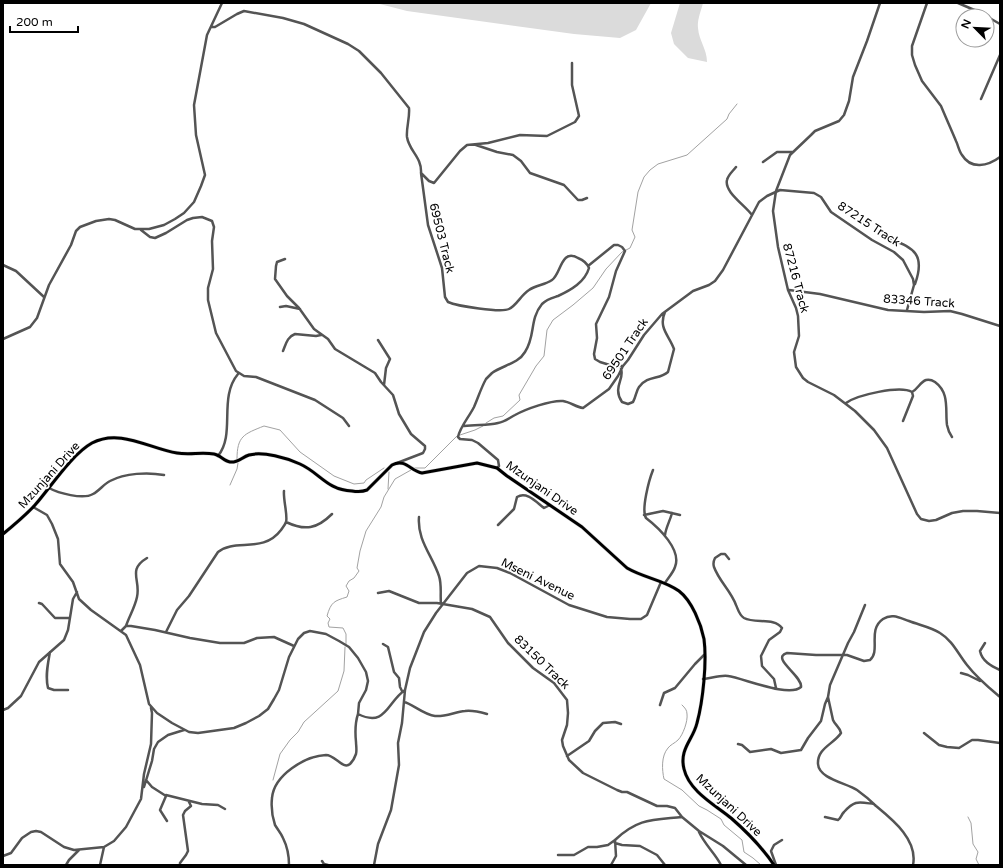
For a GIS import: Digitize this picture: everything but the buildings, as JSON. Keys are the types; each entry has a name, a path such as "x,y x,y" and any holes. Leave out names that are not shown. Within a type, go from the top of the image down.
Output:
{"main road":[{"name":"Mzunjani Drive","path":"3,534 33,507 76,456 87,446 93,442 114,437 124,438 177,453 211,454 231,462 237,461 248,455 258,454 290,460 309,468 332,487 356,492 370,488 392,465 397,463 405,463 422,473 477,463 497,468 591,534 627,568 681,592 691,606 702,631 704,654 703,679 699,716 696,727 684,754 684,769 687,778 706,798 762,848 775,865"}],"street":[{"path":"3,339 32,325 38,315 44,297 58,266 69,249 76,231 80,227 96,221 109,219 115,220 135,229 149,229 164,225 184,213 194,202 203,183 205,171 196,135 194,104 204,48 211,27 222,3"},
{"name":"87216 Track","path":"880,3 853,77 849,101 844,115 839,121 815,132 793,152 788,160 776,191 773,212 774,225 788,290 798,316 799,336 794,352 796,367 803,378 808,382 846,403 874,430 884,442 917,514 921,518 933,521 952,513 968,511 1000,513"},
{"path":"927,3 912,52 915,65 920,76 926,87 938,100 949,123 959,150 965,159 972,164 981,166 1000,157"},
{"path":"958,3 979,12 1000,24"},
{"name":"69503 Track","path":"211,27 215,27 240,12 248,12 299,22 354,47 381,72 409,108 407,136 421,166 428,225 442,268 444,294 448,302 505,311 512,308 529,290 552,280 555,277 562,261 566,257 574,256 586,263 588,266"},
{"path":"981,99 1000,55"},
{"path":"421,173 429,182 435,182 460,151 467,145 475,145 520,135 547,136 576,121 579,116 572,85 572,63"},
{"path":"475,145 513,155 521,162 530,174 564,185 578,200 588,198"},
{"path":"763,162 777,152 793,152"},
{"path":"736,167 728,176 727,185 732,194 752,215"},
{"name":"87215 Track","path":"776,191 782,190 810,193 821,197 831,212 872,240 900,256 911,275 914,285"},
{"name":"69501 Track","path":"464,426 482,424 492,425 501,423 520,412 550,402 568,402 583,408 609,389 618,376 622,366 628,360 647,330 666,310 693,291 715,281 728,261 761,200 776,191"},
{"path":"140,230 150,237 155,238 193,218 202,217 210,220 214,227 212,241 213,269 208,288 208,300 216,333 238,374 256,377 318,402 343,418 349,426"},
{"path":"880,234 909,247 916,254 919,274 914,285 907,310"},
{"path":"497,468 499,468 498,460 478,443 472,440 462,440 459,438 460,432 488,377 498,369 516,361 524,354 532,340 532,325 535,316 546,300 576,287 589,269 588,266 616,244 622,247 625,251 619,264 609,297 596,324 597,338 594,356 603,364 622,366"},
{"path":"285,258 276,264 276,279 284,292 314,329 328,339 335,349 372,370 384,386 393,394 399,414 411,434 426,448 423,453 397,463"},
{"path":"3,265 16,271 44,297"},
{"name":"83346 Track","path":"788,290 820,294 883,309 924,312 950,311 1000,326"},
{"path":"280,307 286,306 300,310"},
{"path":"621,369 622,372 618,386 618,394 622,402 628,404 633,402 638,388 645,380 663,376 668,372 674,349 665,332 662,322 666,310"},
{"path":"283,351 288,338 292,335 316,336 322,334"},
{"path":"378,340 390,359 386,368 384,386"},
{"path":"218,456 222,452 226,440 228,400 234,379 238,374"},
{"path":"903,421 912,398 912,392 928,379 940,386 944,392 947,425 952,437"},
{"path":"846,403 856,398 886,391 906,390 912,392"},
{"path":"653,470 644,515 659,511 680,515"},
{"path":"49,488 59,492 86,496 94,494 106,483 118,477 152,473 164,475"},
{"path":"166,632 177,610 189,596 218,552 233,547 265,542 274,537 286,522 284,491"},
{"path":"498,525 514,509 517,497 521,495 526,495 544,508 550,504"},
{"path":"33,507 47,515 52,524 58,539 60,564 73,582 79,599 126,635 142,672 146,697 151,706 163,718 185,730 198,733 234,728 246,723 264,712 272,704 279,690 294,646 306,632 313,631 326,634 349,647 354,652 366,672 368,681 366,690 359,703 356,729 356,754 347,766 344,766 336,758 328,755 314,757 295,766 278,781 272,794 272,811 276,825 284,841 288,854 289,865"},
{"path":"665,536 666,527 672,513"},
{"path":"286,522 298,527 311,527 322,523 332,514"},
{"name":"Mseni Avenue","path":"358,714 367,719 377,717 387,711 404,691 415,654 424,632 442,604 464,576 470,570 479,566 504,571 568,605 618,618 639,619 646,616 663,583 675,568 677,556 665,536 644,515"},
{"path":"419,517 418,524 421,539 439,578 442,604"},
{"path":"729,559 725,554 721,554 715,558 713,565 717,574 734,600 741,615 748,619 778,624 782,628 780,632 771,637 761,656 764,669 774,678 776,688"},
{"path":"120,631 126,626 138,595 135,576 136,568 147,558"},
{"name":"83150 Track","path":"378,594 389,591 419,603 442,604 472,609 490,617 508,643 533,668 558,687 567,700 567,725 562,743 567,756"},
{"path":"3,710 8,708 22,696 39,662 60,644 65,637 69,626 73,599 77,592"},
{"path":"39,603 42,604 54,617 59,619 70,618"},
{"path":"738,744 742,745 750,752 770,749 780,753 800,750 821,721 830,685 865,605"},
{"path":"703,679 727,676 755,684 791,691 798,690 801,686 801,682 782,661 782,655 785,653 843,655 851,656 864,661 872,660 874,654 874,632 877,626 884,618 895,616 930,628 944,636 953,644 968,667 984,684 1000,697"},
{"path":"126,626 136,626 226,644 244,643 262,637 274,637 294,646"},
{"path":"985,643 980,651 982,658 1000,670"},
{"path":"374,865 378,844 390,810 398,765 398,743 404,702 404,691 400,687 398,678 394,672 388,647 383,644"},
{"path":"846,647 851,656"},
{"path":"50,651 47,665 48,688 54,690 68,690"},
{"path":"660,705 664,694 675,688 704,654"},
{"path":"961,673 968,675 984,684"},
{"path":"828,697 833,720 840,729 840,733 823,750 818,760 819,768 828,777 858,790 890,818 903,832 912,849 914,856 913,865"},
{"path":"404,702 407,702 416,709 434,716 454,714 465,711 475,711 487,714"},
{"path":"143,790 144,774 150,744 151,706"},
{"path":"621,724 615,722 604,723 595,731 589,741 567,756 583,774 655,805 672,806 678,810 682,817 699,831 723,846 746,865"},
{"path":"3,856 11,853 22,838 31,832 36,831 41,832 64,847 74,850 104,847 114,841 126,827 140,802 154,749 158,742 168,735 185,730"},
{"path":"924,733 940,745 947,747 959,748 972,740 1000,743"},
{"path":"146,779 152,787 166,795 189,802 218,805 225,809"},
{"path":"166,795 160,810 166,821"},
{"path":"180,865 188,851 183,815 191,805 189,802"},
{"path":"825,817 838,820 854,803 859,802 874,804"},
{"path":"558,855 572,855 589,847 608,845 630,828 642,822 654,819 682,817"},
{"path":"699,831 705,843 714,853 721,865"},
{"path":"775,865 771,851 774,845 782,840"},
{"path":"611,865 616,856 615,841"},
{"path":"615,841 622,845 636,845 652,851 665,865"},
{"path":"100,865 104,847"},
{"path":"66,865 69,860 81,849"},
{"path":"322,861 324,864 328,865"}],"shaded area":[{"path":"376,3 651,3 636,30 620,38 574,34 407,11"},
{"path":"680,3 703,3 698,28 706,53 707,62 688,58 674,44 671,33"}],"waterway":[{"path":"486,423 494,418 503,416 520,400 519,395 536,366 544,356 547,330 553,320 593,288 606,269 622,252 630,248 635,237 632,230 638,192 644,177 658,164 687,155 727,119 737,104"},
{"path":"237,459 238,445 243,437 251,431 264,426 280,430 300,452 334,476 354,484 364,483 384,468"},
{"path":"460,435 483,426"},
{"path":"415,468 425,468 457,436"},
{"path":"230,485 238,463"},
{"path":"346,644 346,634 343,628 329,627 328,623 330,619 327,616 328,611 334,603 347,597 349,591 346,586 359,571 357,568 366,531 381,507 384,497 395,479 411,470"},
{"path":"388,489 389,472"},
{"path":"273,780 280,754 290,740 298,732 304,722 338,691 344,671 345,647"},
{"path":"682,705 686,709 687,713 686,724 680,738 669,747 664,755 664,779 682,790 699,806 721,819 724,825 742,840 744,852 761,865"},
{"path":"968,817 971,823 973,844 978,852 976,859 979,865"}]}
